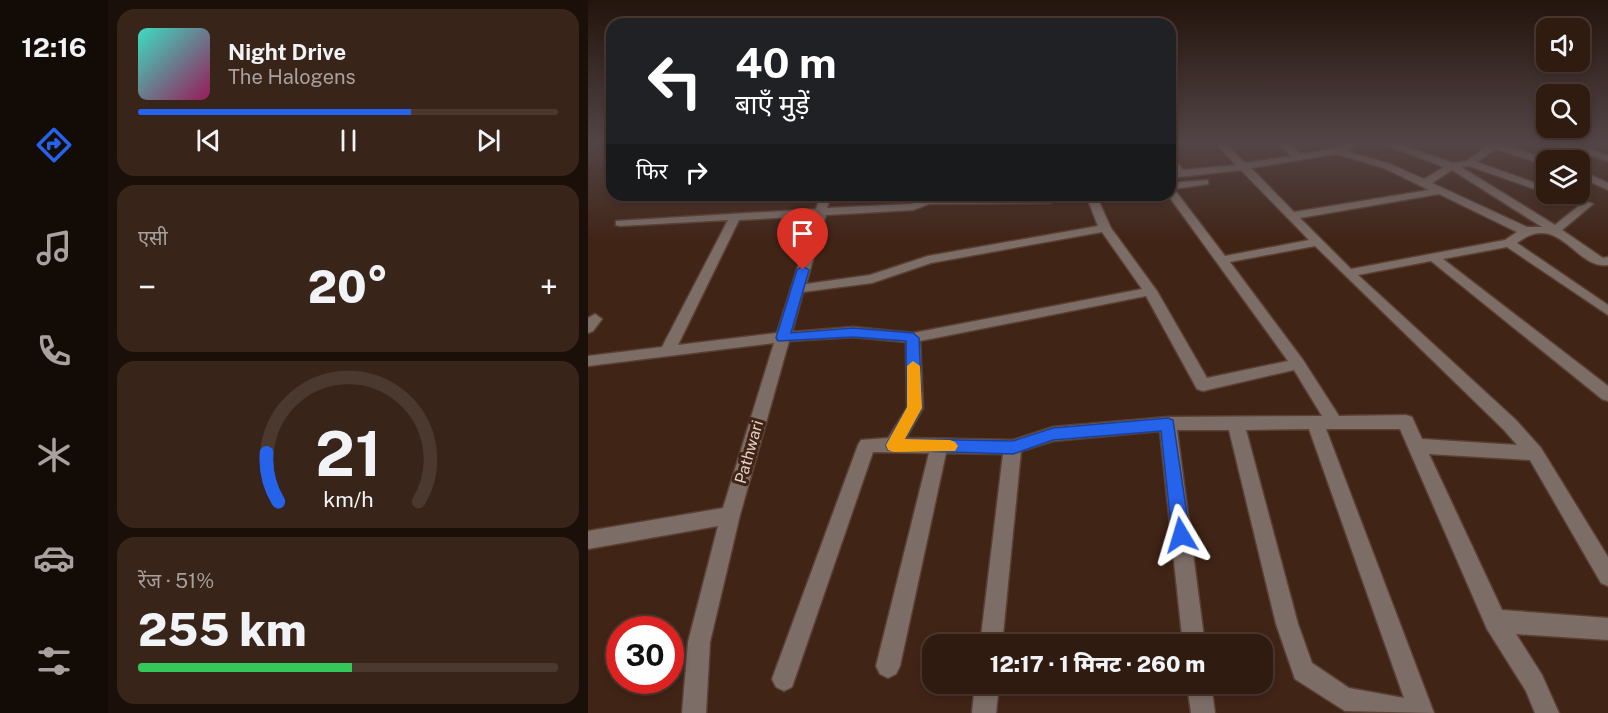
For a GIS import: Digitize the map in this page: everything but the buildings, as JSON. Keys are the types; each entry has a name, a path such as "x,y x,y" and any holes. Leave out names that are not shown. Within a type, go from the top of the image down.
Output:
{"street":[{"path":"1176,187 1204,182 1198,174"},
{"path":"1248,174 1348,273 1510,425 1535,453 1608,576"},
{"path":"1405,174 1525,231 1554,230 1588,204"},
{"path":"1425,183 1439,174"},
{"path":"1465,174 1601,262 1608,261"},
{"path":"1502,174 1536,186"},
{"path":"1590,177 1608,187"},
{"path":"1291,216 1442,190"},
{"path":"1176,196 1298,364 1325,423 1421,713 1345,699 1303,671 1287,624 1236,424"},
{"path":"880,209 881,201"},
{"path":"620,223 735,217 823,203 880,209 913,207 928,201"},
{"path":"1094,201 1105,228 1150,291 1203,385 1298,364"},
{"name":"Pathwari","path":"694,713 699,642 730,515 823,203"},
{"path":"667,352 735,217"},
{"path":"797,289 873,279 928,260 1105,228"},
{"path":"1348,273 1509,243 1525,231"},
{"path":"1221,260 1317,242"},
{"path":"1509,243 1606,308"},
{"path":"1433,257 1608,395"},
{"path":"588,361 853,332 913,338 1150,291"},
{"path":"894,445 915,408 913,338"},
{"path":"784,679 867,445 1013,447 1053,434 1168,424 1406,422 1495,621 1534,683 1547,713"},
{"path":"1168,424 1193,634"},
{"path":"888,666 939,446"},
{"path":"1416,446 1535,453"},
{"path":"992,634 1013,447"},
{"path":"588,540 730,515"},
{"path":"1495,621 1608,629"},
{"path":"984,713 986,694"},
{"path":"1200,694 1203,713"}],"slow traffic":[{"path":"913,366 915,408 894,445 950,446"}],"route":[{"path":"803,270 783,338 853,332 913,338 915,408 894,445 1013,447 1053,434 1168,424 1181,535"}]}
